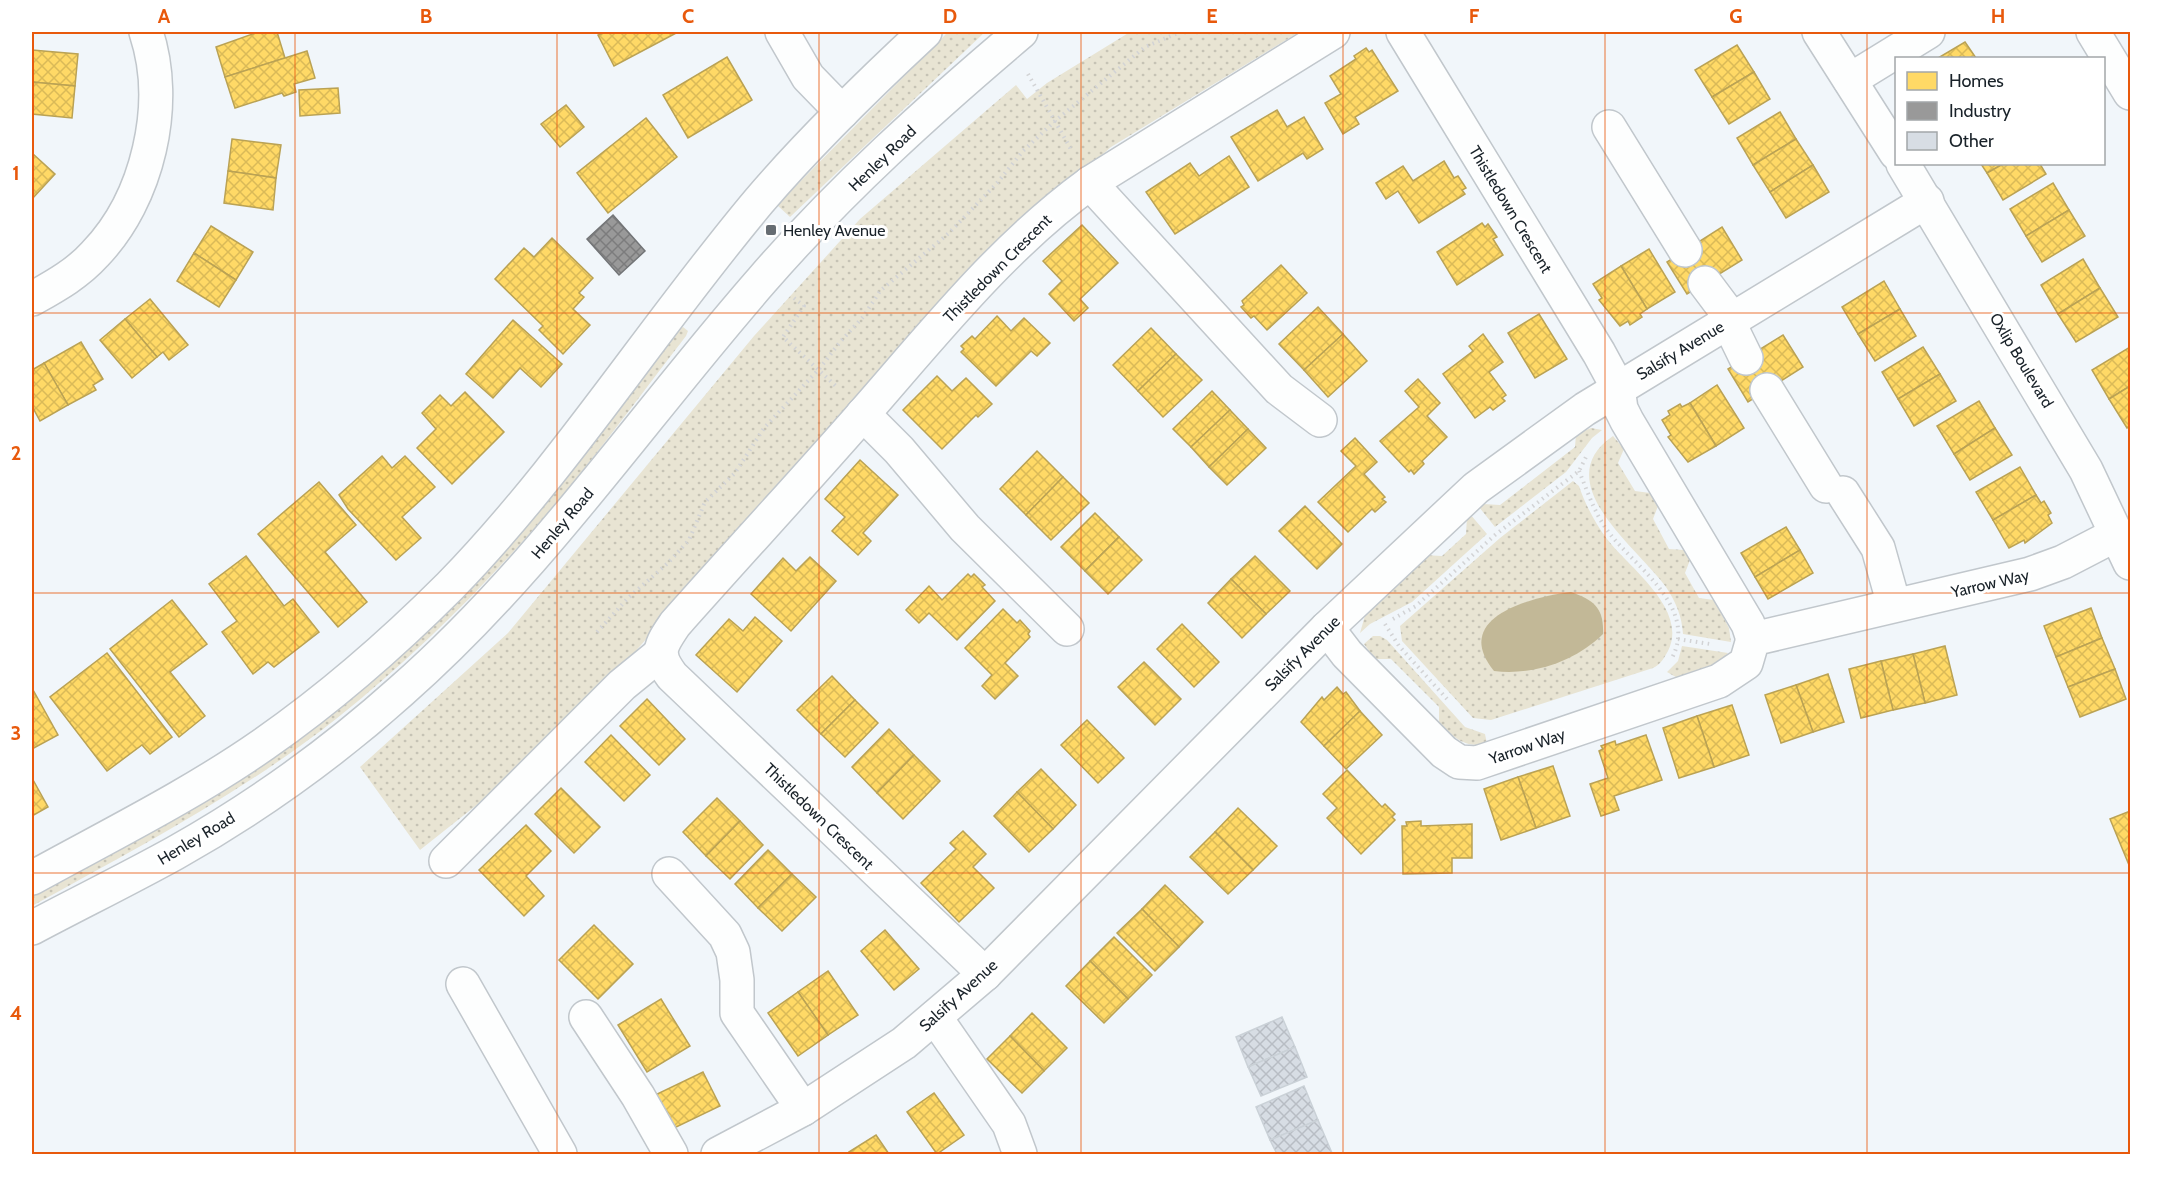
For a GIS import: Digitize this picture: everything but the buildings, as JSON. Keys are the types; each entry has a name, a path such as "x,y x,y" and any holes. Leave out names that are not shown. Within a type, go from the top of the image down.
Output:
{"street":[{"path":"32,299 70,277 96,254 119,223 138,186 151,142 156,93 146,32"},
{"path":"782,32 808,76 842,112"},
{"path":"32,878 179,797 263,745 317,704 402,631 502,530 760,200 842,112 925,32"},
{"name":"Thistledown Crescent","path":"984,974 672,676 660,654 662,644 675,624 971,290 1062,205 1090,183 1333,32"},
{"name":"Thistledown Crescent","path":"1403,32 1618,388"},
{"path":"1819,32 1895,151"},
{"path":"1850,80 1928,32"},
{"path":"2092,32 2130,93"},
{"name":"Henley Road","path":"32,928 177,852 225,822 283,783 400,693 520,573 568,518 764,277 899,140 1015,37"},
{"path":"1609,126 1685,250"},
{"name":"Oxlip Boulevard","path":"1904,165 2086,470 2124,548"},
{"path":"1090,183 1279,389 1320,420"},
{"name":"Salsify Avenue","path":"718,1155 803,1109 904,1043 984,974 1327,628 1476,488 1550,433 1618,388 1927,201"},
{"path":"1705,283 1730,320 1746,358"},
{"path":"687,292 724,325"},
{"path":"1618,388 1621,409 1627,421 1748,624 1753,639"},
{"path":"1767,390 1835,490 1878,548 1894,605"},
{"path":"863,414 905,457 964,528 1067,629"},
{"name":"Yarrow Way","path":"1327,628 1347,654 1444,752 1459,762 1477,763 1719,681 1746,663 1753,639 2124,548"},
{"name":"Thistledown Crescent","path":"446,861 621,685 660,654"},
{"path":"669,874 725,935 733,952 737,980 737,1013 803,1109"},
{"path":"462,984 560,1155"},
{"path":"586,1017 638,1096 671,1155"},
{"path":"935,1017 1009,1124 1020,1155"}],"path":[{"path":"597,632 628,598 668,563 689,540 705,502 735,473 764,428 820,368 863,317 880,291 949,233 997,183 1023,151 1055,121 1145,47 1180,32"},
{"path":"1015,37 1055,121 1090,183"},
{"path":"764,277 804,306 783,337 820,368 863,414"},
{"path":"1347,654 1368,632 1416,606 1495,535 1579,471 1594,444 1627,421"},
{"path":"1579,471 1605,527 1650,576 1670,604 1676,620 1678,639 1669,662"},
{"path":"1385,623 1399,646 1454,708"}],"shaded area":[{"path":"948,32 985,32 790,217 777,205"},
{"path":"1130,32 1299,32 1111,147 999,248 867,387 634,653 478,804 420,850 360,767 508,633 754,336 860,219 1016,85 1027,99 1047,83"},
{"path":"683,327 688,331 686,336 553,507 476,591 394,670 300,746 226,796 32,906 32,894 142,835 564,480 677,331"},
{"path":"1591,428 1602,430 1592,438 1566,472 1495,527 1479,507 1483,504 1500,505 1575,447 1576,434"},
{"path":"1613,436 1624,449 1618,463 1635,491 1650,493 1658,506 1653,519 1669,549 1684,550 1690,560 1685,573 1699,598 1714,600 1729,628 1731,642 1683,634 1678,610 1666,587 1604,514 1593,494 1589,474 1595,454"},
{"path":"1573,481 1579,486 1584,500 1607,539 1663,604 1670,620 1672,635 1668,651 1660,663 1653,668 1491,720 1473,718 1402,641 1400,626 1500,538"},
{"path":"1470,514 1487,534 1412,602 1370,624 1360,633 1366,612 1424,555 1442,556 1466,534 1467,517"},
{"path":"1571,592 1586,598 1596,606 1602,618 1603,634 1580,652 1553,665 1524,671 1494,671 1483,652 1482,637 1489,624 1501,613 1518,605"},
{"path":"1373,636 1380,636 1387,640 1465,727 1485,734 1487,744 1466,743 1450,733 1439,722 1439,707 1391,659 1375,659 1364,644"},
{"path":"1682,646 1728,653 1719,664 1681,680 1667,672 1678,661"}],"place":[{"name":"Henley Avenue","path":"771,230"}]}
